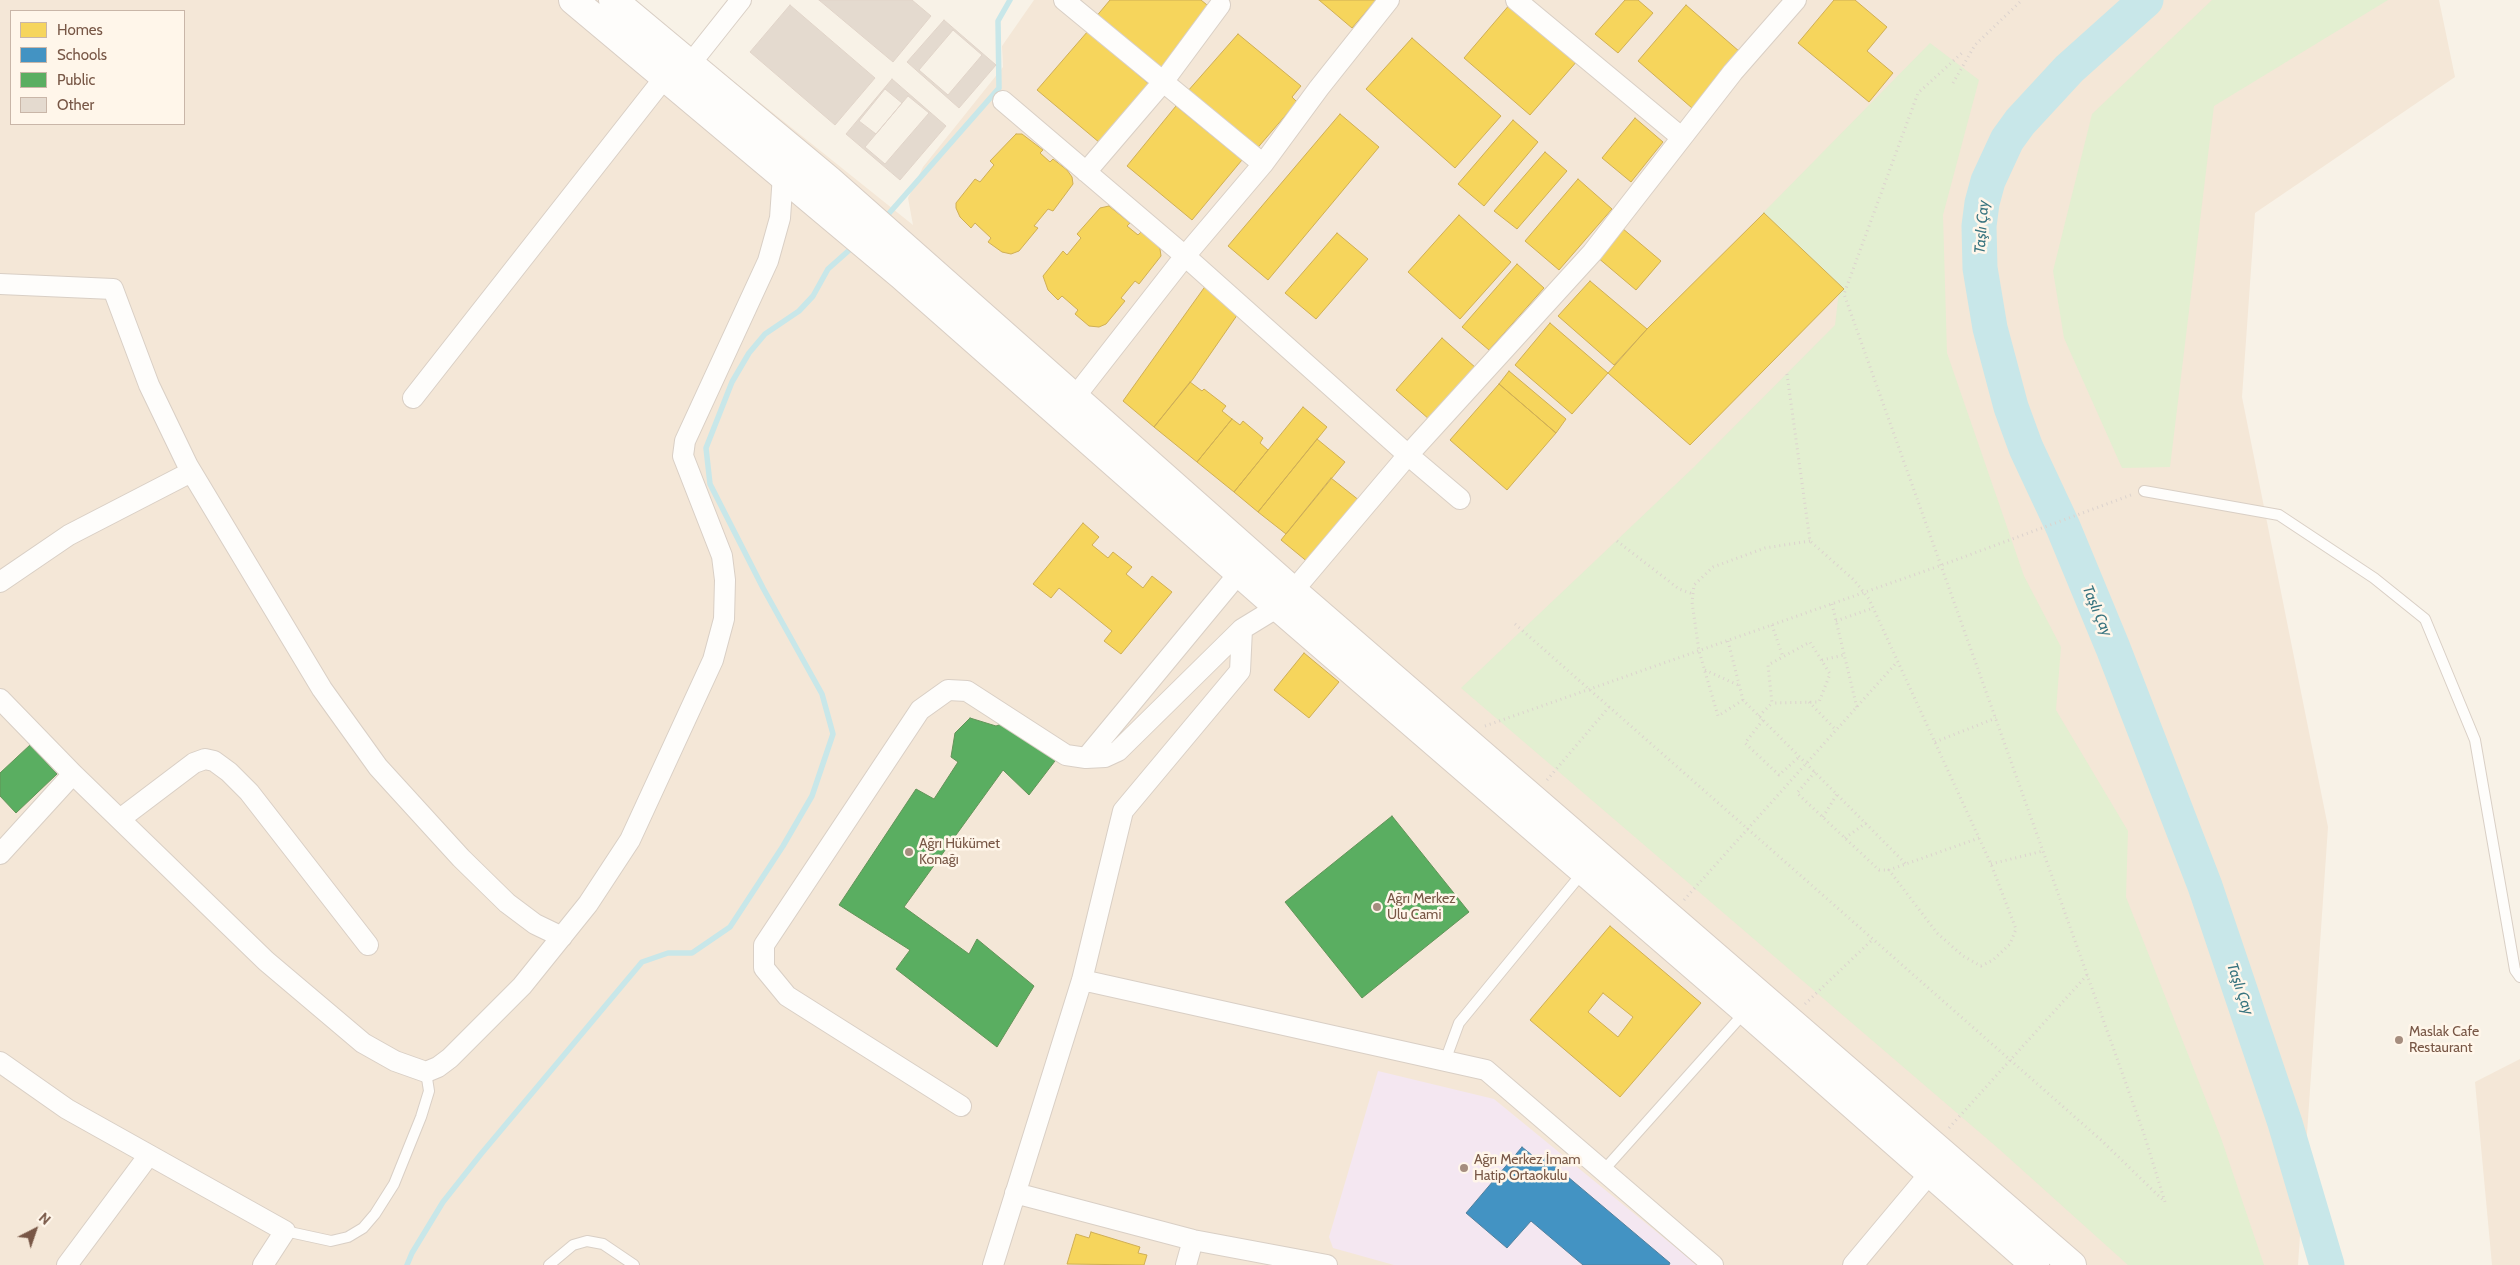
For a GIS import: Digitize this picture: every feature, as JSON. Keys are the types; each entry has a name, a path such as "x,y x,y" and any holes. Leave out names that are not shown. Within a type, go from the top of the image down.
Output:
{"main road":[{"path":"572,0 783,175 820,189"},
{"path":"613,0 691,63 820,189 907,264 1074,398 1286,599 1584,871 2035,1265"},
{"path":"907,264 1239,573 1286,599 1458,734 2072,1265"}],"street":[{"path":"691,63 741,0"},
{"path":"1064,0 1263,164"},
{"path":"1074,398 1185,256 1263,164 1319,88 1389,0"},
{"path":"1516,0 1681,137"},
{"path":"961,1106 787,996 764,968 764,945 920,710 948,690 967,692 1066,755 1086,758 1105,757 1118,751 1242,629 1286,599 1408,455 1592,253 1681,137 1792,1"},
{"path":"1086,172 1163,82 1220,5"},
{"path":"413,398 666,77"},
{"path":"1003,101 1185,256 1460,499"},
{"path":"0,699 73,774 266,961 363,1043 395,1061 426,1072 450,1058 522,986 588,904 630,840 713,660 724,619 725,580 722,556 683,456 685,441 768,261 780,218 783,175"},
{"path":"0,284 113,289 149,385 192,472 322,689 378,767 461,858 507,903 535,924 562,937"},
{"path":"0,582 69,535 192,472"},
{"path":"1086,758 1239,573"},
{"path":"993,1265 1082,980 1123,811 1240,671 1242,629"},
{"path":"120,819 194,763 206,759 214,761 230,772 249,792 368,945"},
{"path":"0,854 73,774"},
{"path":"1082,980 1486,1070 1713,1265"},
{"path":"4,1073 285,1231 263,1265"},
{"path":"67,1265 149,1155"},
{"path":"1853,1265 1930,1173"},
{"path":"1015,1193 1193,1240 1327,1265"},
{"path":"1186,1265 1193,1240"}],"lane":[{"path":"2144,491 2279,515 2374,578 2425,620 2475,740 2515,970 2520,977"},
{"path":"1445,1061 1459,1023 1584,871"},
{"path":"1603,1171 1746,1011"},
{"path":"285,1231 331,1241 348,1237 363,1228 385,1200 394,1184 421,1117 429,1091 426,1072"},
{"path":"549,1265 572,1245 587,1241 603,1244 634,1265"}],"path":[{"path":"1953,82 1975,45 2022,0"},
{"path":"1515,624 2101,1140 2165,1202 2144,1134 1844,294 1918,93 1962,53"},
{"path":"1787,374 1810,542"},
{"path":"1458,734 1942,566 2129,495"},
{"path":"1617,541 1679,589 1693,594"},
{"path":"1743,700 1718,716 1699,651 1692,602 1694,585 1713,567 1765,548 1810,542 1826,554 1864,593 1873,608 1991,864 2016,929 2010,944 1993,960 1981,966 1963,956 1937,934 1889,870"},
{"path":"1832,604 1857,708"},
{"path":"1836,621 1873,608"},
{"path":"1772,625 1784,656"},
{"path":"1728,641 1743,700 1906,864"},
{"path":"1759,716 1772,703 1820,702 1830,674 1810,642 1768,665 1772,703"},
{"path":"1822,660 1844,655"},
{"path":"1669,916 1898,662"},
{"path":"1704,669 1740,686"},
{"path":"1809,702 1836,730"},
{"path":"1532,798 1610,707"},
{"path":"1934,742 1996,718"},
{"path":"1763,720 1745,743 1779,775 1799,757"},
{"path":"1815,772 1798,793 1879,870 1889,870 1979,838"},
{"path":"1823,817 1837,794"},
{"path":"1845,838 1866,823"},
{"path":"1991,864 2043,851"},
{"path":"1788,1019 1873,939"},
{"path":"1933,1145 2087,974"}],"shaded area":[{"path":"0,0 632,0 913,225 908,198 923,167 1003,67 1002,46 1034,0 2439,0 2455,77 2255,213 2242,397 2328,827 2298,1265 0,1265"},
{"path":"2520,1059 2520,1265 2492,1265 2475,1082"},
{"name":"Ağrı Merkez İmam Hatip Ortaokulu","path":"1378,1071 1494,1099 1697,1265 1394,1265 1333,1248 1329,1237"}],"green space":[{"path":"2212,0 2388,0 2214,106 2170,467 2122,468 2064,338 2053,271 2092,114"},
{"path":"1930,43 1979,80 1943,215 1947,353 2024,576 2061,647 2056,710 2128,831 2126,897 2221,1138 2264,1265 2128,1265 1999,1149 1461,688 1694,467 1835,325 1839,291 1761,215"}],"building: Homes":[{"path":"1110,0 1201,0 1212,9 1159,72 1095,18"},
{"path":"1319,0 1376,0 1352,28"},
{"path":"1625,0 1638,0 1653,13 1618,53 1595,34"},
{"path":"1834,0 1855,0 1887,27 1867,51 1893,73 1869,102 1798,43"},
{"path":"1511,3 1578,60 1530,115 1464,58"},
{"path":"1686,5 1740,52 1692,108 1638,61"},
{"path":"1088,31 1150,85 1100,143 1037,90"},
{"path":"1238,34 1301,86 1292,97 1297,102 1254,152 1187,92"},
{"path":"1412,38 1501,116 1455,168 1366,89"},
{"path":"1176,106 1242,160 1192,220 1127,166"},
{"path":"1340,114 1379,147 1268,280 1228,246"},
{"path":"1635,118 1663,142 1631,182 1602,158"},
{"path":"1513,120 1538,142 1484,206 1458,184"},
{"path":"1016,134 1022,134 1043,150 1040,153 1050,162 1053,159 1067,170 1072,177 1073,184 1053,211 1048,209 1034,226 1038,228 1019,251 1011,254 1002,252 988,242 991,238 975,223 971,228 960,217 956,203 975,179 980,182 994,165 990,161"},
{"path":"1545,152 1567,171 1517,229 1494,211"},
{"path":"1578,179 1612,209 1559,270 1525,241"},
{"path":"1109,206 1130,223 1127,226 1138,235 1141,232 1155,243 1160,249 1161,256 1139,284 1135,281 1121,298 1125,301 1106,324 1099,327 1089,326 1075,314 1078,310 1062,296 1058,300 1048,290 1043,276 1063,251 1067,255 1081,238 1077,234 1100,208"},
{"path":"1764,213 1844,289 1690,445 1608,373 1647,329"},
{"path":"1459,215 1511,262 1460,319 1408,272"},
{"path":"1622,228 1661,261 1636,290 1597,257"},
{"path":"1337,233 1368,259 1316,319 1285,293"},
{"path":"1517,264 1544,288 1489,350 1462,327"},
{"path":"1209,281 1240,311 1193,379 1154,427 1123,401"},
{"path":"1590,281 1647,329 1614,365 1558,316"},
{"path":"1550,323 1608,373 1572,414 1515,365"},
{"path":"1442,338 1476,368 1430,420 1396,390"},
{"path":"1509,371 1566,419 1556,433 1499,384"},
{"path":"1190,382 1202,391 1204,389 1226,406 1222,411 1232,419 1197,462 1154,427"},
{"path":"1499,384 1556,433 1507,490 1450,440"},
{"path":"1303,407 1327,427 1258,512 1234,492"},
{"path":"1232,419 1240,425 1243,421 1263,438 1260,443 1268,450 1234,492 1197,462"},
{"path":"1317,439 1345,462 1286,534 1258,512"},
{"path":"1331,478 1360,501 1309,563 1281,540"},
{"path":"1083,523 1099,537 1092,545 1108,558 1113,552 1132,567 1126,574 1143,588 1152,576 1172,592 1121,654 1104,641 1112,631 1059,588 1051,598 1033,584"},
{"path":"1304,653 1339,682 1309,718 1274,690"},
{"path":"1610,926 1701,1003 1620,1097 1530,1020","holes":["1603,993 1633,1017 1618,1037 1588,1012"]},
{"path":"1091,1232 1140,1247 1138,1253 1147,1255 1144,1265 1067,1264 1076,1234 1089,1238"}],"building: Schools":[{"path":"1522,1147 1538,1160 1542,1155 1670,1263 1669,1265 1583,1265 1531,1221 1507,1248 1466,1213"}],"building: Public":[{"name":"Ağrı Hükümet Konağı","path":"970,718 996,726 1009,721 1058,757 1029,795 1003,770 904,907 969,954 977,939 1034,986 997,1047 896,969 910,950 839,905 916,789 934,799 958,762 951,757 955,733"},
{"path":"30,745 57,774 16,813 0,796 0,773"},
{"name":"Ağrı Merkez Ulu Cami","path":"1392,816 1469,912 1362,998 1285,902"}],"building: Other":[{"path":"819,0 912,0 931,16 893,62"},
{"path":"790,5 875,78 835,125 750,52"},
{"path":"944,20 996,65 959,108 907,62"},
{"path":"953,30 982,55 948,95 919,70"},
{"path":"892,79 946,126 900,180 846,134"},
{"path":"885,89 902,103 876,134 859,121"},
{"path":"908,96 929,113 885,164 865,147"}],"waterway":[{"path":"884,219 999,88 998,21 1010,0"},
{"name":"Taşlı Çay","path":"2146,0 2069,69 2020,122 2007,140 1988,181 1982,203 1979,226 1980,268 1990,328 2011,407 2026,448 2063,527 2113,648 2205,886 2285,1123 2327,1265"},
{"path":"407,1265 412,1253 443,1202 642,962 668,953 692,953 730,927 783,846 812,796 833,734 822,694 763,588 710,484 706,448 732,382 749,353 765,334 799,311 813,296 828,269 855,245"}],"place":[{"name":"Ağrı Hükümet Konağı","path":"909,852"},
{"name":"Ağrı Merkez Ulu Cami","path":"1377,907"},
{"name":"Maslak Cafe Restaurant","path":"2399,1040"},
{"name":"Ağrı Merkez İmam Hatip Ortaokulu","path":"1464,1168"}]}
